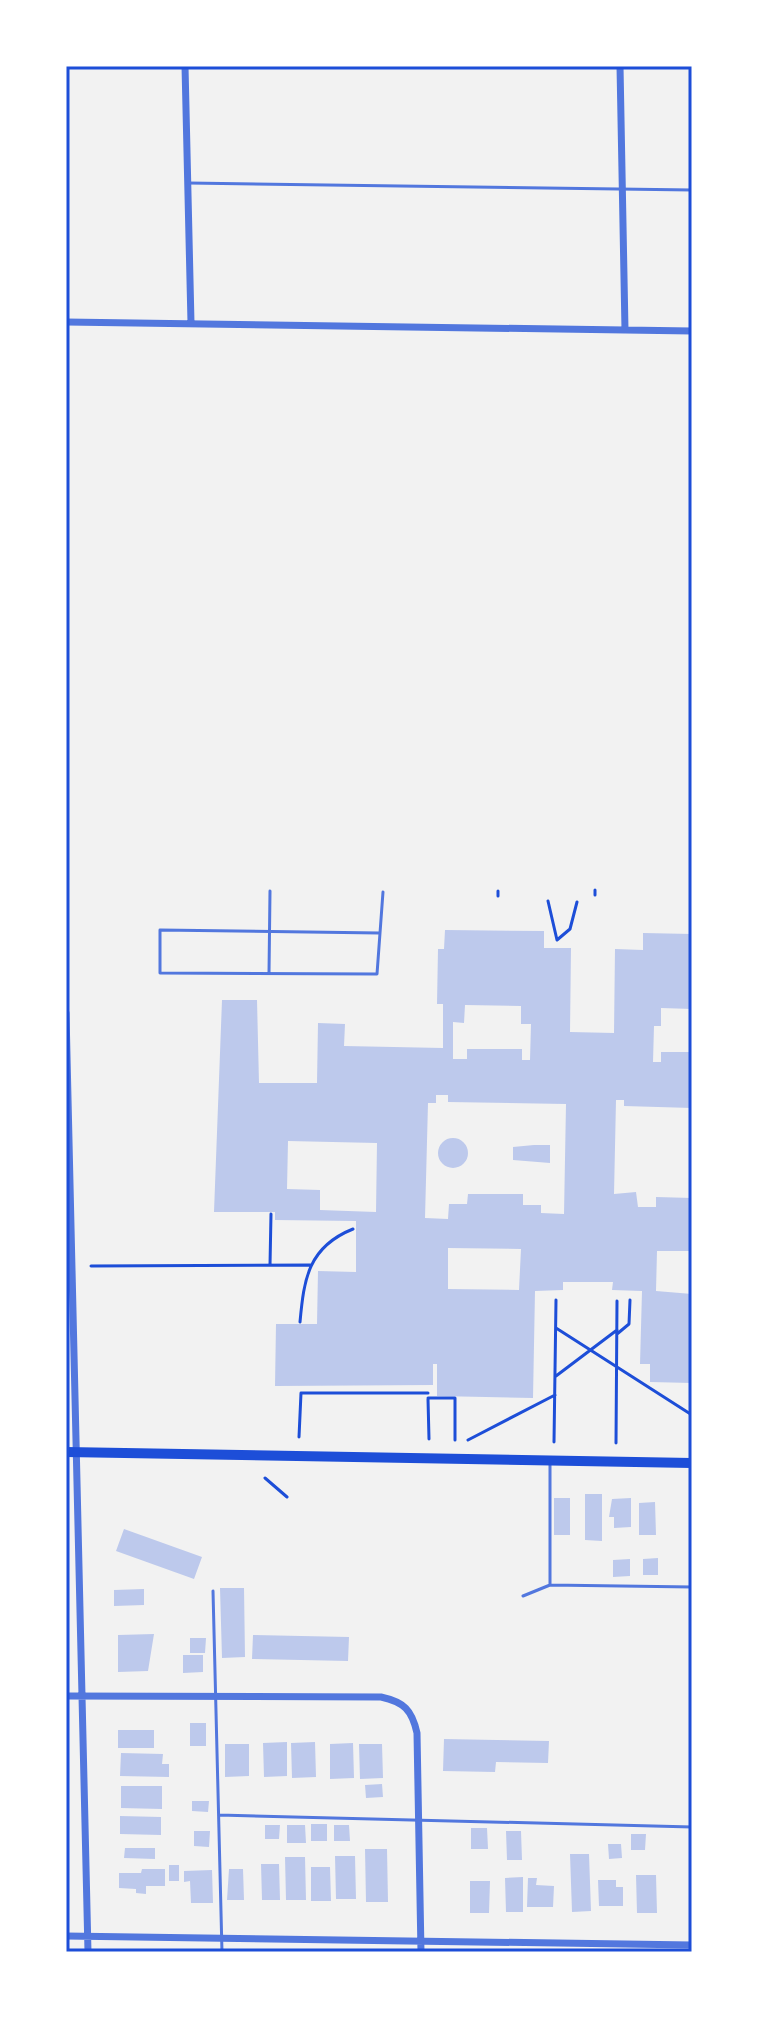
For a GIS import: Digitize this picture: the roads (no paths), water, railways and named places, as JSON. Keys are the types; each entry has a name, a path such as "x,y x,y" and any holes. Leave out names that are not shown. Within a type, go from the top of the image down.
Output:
{"main road":[{"path":"71,1452 692,1463"}],"street":[{"path":"185,66 191,323"},
{"path":"620,66 625,330"},
{"path":"66,322 692,331"},
{"path":"66,1013 71,1452 82,1696 88,1952"},
{"path":"66,1696 381,1697 405,1705 414,1717 417,1733 421,1952"},
{"path":"66,1936 692,1945"}],"lane":[{"path":"188,183 692,190"},
{"path":"269,973 270,891"},
{"path":"379,933 160,930 160,973 377,974 383,892"},
{"path":"550,1461 550,1585"},
{"path":"523,1596 550,1585 692,1587"},
{"path":"213,1591 222,1952"},
{"path":"219,1815 692,1827"}]}
